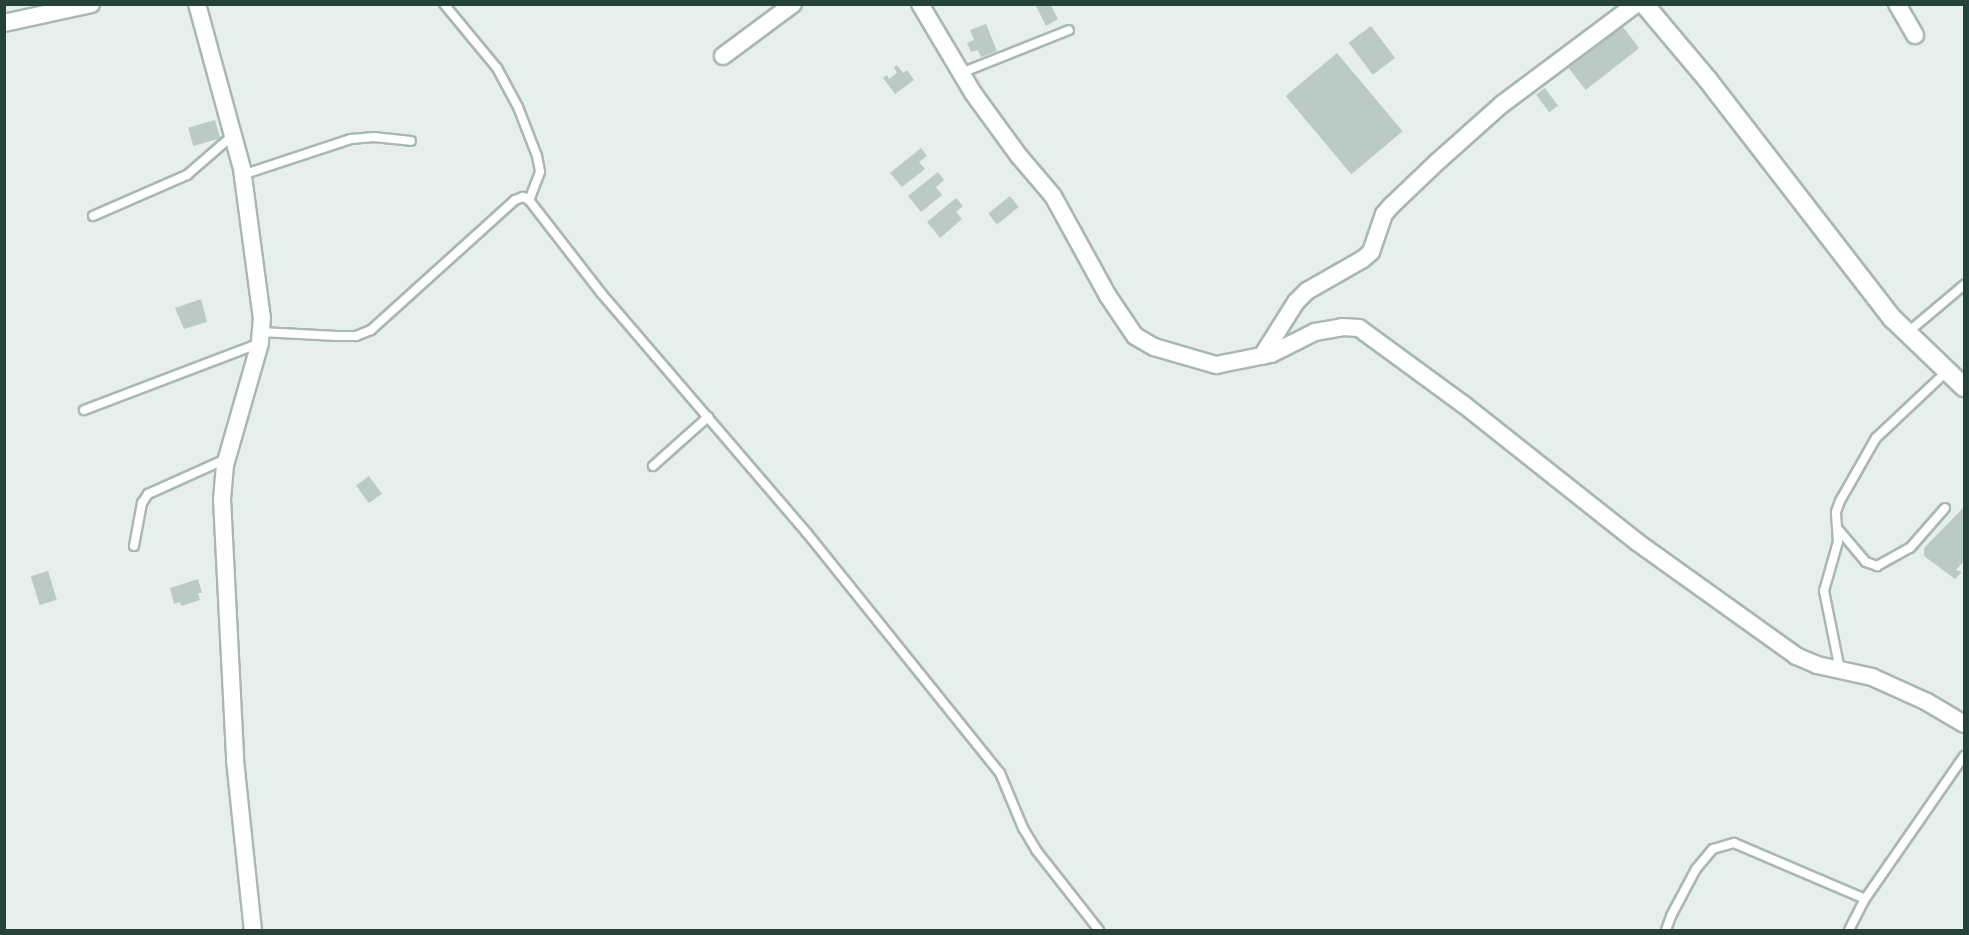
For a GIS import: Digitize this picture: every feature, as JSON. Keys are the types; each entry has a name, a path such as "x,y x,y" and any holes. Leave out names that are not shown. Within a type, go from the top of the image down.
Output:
{"street":[{"path":"4,23 90,4"},
{"path":"197,4 242,175 262,318 261,338 227,459 222,499 235,760 253,930"},
{"path":"723,57 793,4"},
{"path":"920,4 961,73 1019,156 1053,196 1108,296 1135,336 1154,347 1216,365 1262,356 1299,342 1315,332 1342,327 1359,328 1463,404 1699,588 1796,656 1841,672 1872,677 1965,723"},
{"path":"1262,356 1296,302 1307,291 1363,259 1371,252 1384,214 1436,163 1501,105 1636,4"},
{"path":"1644,4 1707,80 1892,318 1965,387"},
{"path":"1897,4 1915,35"}],"lane":[{"path":"444,4 497,68 518,107 540,172 529,200"},
{"path":"961,73 1069,30"},
{"path":"93,216 188,175 233,135"},
{"path":"242,175 351,139 374,136 411,141"},
{"path":"84,410 261,338 356,336 371,330 515,200 523,197 529,200 602,294 807,532 1000,772 1023,828 1036,850 1099,930"},
{"path":"1907,333 1965,285"},
{"path":"1841,672 1824,591 1838,542 1836,512 1876,438 1947,371"},
{"path":"652,466 708,417"},
{"path":"134,546 142,503 148,494 227,459"},
{"path":"1838,529 1866,562 1877,566 1910,548 1945,508"},
{"path":"1849,930 1865,899 1965,756"},
{"path":"1666,930 1696,869 1713,849 1734,843 1865,899"}],"building":[{"path":"1035,4 1050,4 1058,19 1046,26"},
{"path":"986,24 997,51 981,57 978,50 971,52 967,43 974,40 970,30"},
{"path":"1371,26 1395,58 1373,75 1349,43"},
{"path":"1622,26 1639,48 1586,90 1568,68"},
{"path":"1337,53 1403,131 1351,174 1286,96"},
{"path":"897,65 903,73 907,70 914,80 895,94 883,78 887,75 889,79 897,73 894,67"},
{"path":"1545,88 1558,106 1549,112 1536,94"},
{"path":"215,120 220,138 193,146 188,128"},
{"path":"921,148 927,156 919,162 925,169 902,187 890,173"},
{"path":"938,172 944,180 936,187 942,195 921,212 908,196"},
{"path":"1010,196 1019,207 997,225 988,214"},
{"path":"956,198 963,206 956,212 962,219 940,238 927,222"},
{"path":"201,299 207,322 184,329 175,308"},
{"path":"369,476 382,494 369,503 356,485"},
{"path":"1964,507 1964,561 1956,570 1962,572 1955,579 1924,556 1924,548"},
{"path":"48,571 57,600 40,605 31,576"},
{"path":"198,579 202,593 198,593 200,600 181,606 180,602 174,604 170,588"}]}
